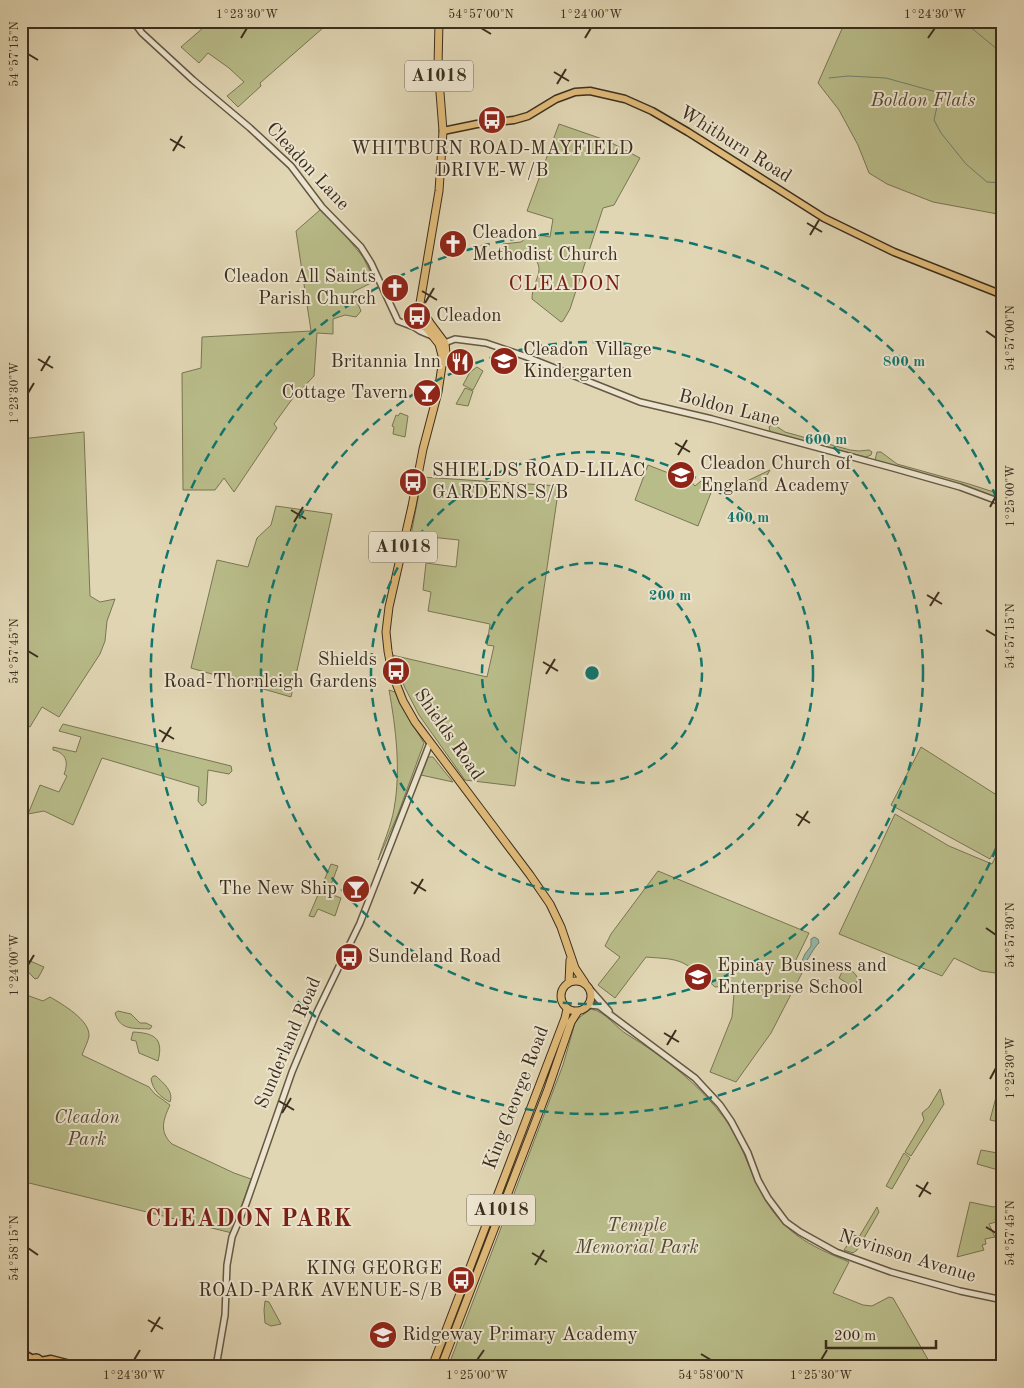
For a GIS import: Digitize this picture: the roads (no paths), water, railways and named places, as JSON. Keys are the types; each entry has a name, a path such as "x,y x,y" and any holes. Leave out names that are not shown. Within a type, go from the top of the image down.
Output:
{"highway":[{"name":"A1018","path":"440,21 438,67 442,131 439,191 420,303 420,314 442,344"},
{"name":"A1018","path":"427,324 432,336 442,344"},
{"name":"Shields Road","path":"442,344 438,392 423,449 389,607 386,632 388,651 397,687 415,722 550,904 561,927 570,955 586,985"},
{"name":"Shields Road","path":"569,982 570,955"},
{"path":"569,982 577,980 586,985"},
{"name":"A1018","path":"567,1009 560,995 565,985 569,982"},
{"name":"A1018","path":"586,985 591,996 589,1005"},
{"path":"567,1009 578,1011 589,1005"},
{"name":"King George Road","path":"432,1367 567,1009"},
{"name":"King George Road","path":"441,1367 548,1089 571,1022 578,1011"},
{"path":"500,1190 508,1193"},
{"path":"460,1291 469,1295"},
{"path":"451,1316 460,1319"}],"main road":[{"name":"Whitburn Road","path":"442,131 528,116 556,99 575,92 590,91 625,99 652,111 688,132 824,218 894,252 1003,295"},
{"path":"21,1352 37,1360 51,1359 82,1367"},
{"path":"33,1366 39,1366 37,1360"}],"street":[{"name":"Cleadon Lane","path":"133,21 142,33 193,80 291,166 322,207 361,247 371,263 397,319 420,332 432,336"},
{"path":"414,327 427,324"},
{"name":"Boldon Lane","path":"442,344 455,339 486,343 527,357 640,402 721,421 928,478 960,487 1003,503"},
{"name":"Sunderland Road","path":"216,1367 225,1314 227,1264 232,1237 246,1204 305,1038 360,923 430,743"},
{"name":"Nevinson Avenue","path":"586,985 612,1016"},
{"name":"Nevinson Avenue","path":"589,1005 599,1006 695,1078 712,1096 738,1132 758,1180 768,1198 786,1222 800,1232 836,1252 891,1272 960,1291 1003,1300"}],"waterway":[{"path":"963,21 1003,54"},
{"path":"829,78 848,76 886,78 940,93 934,120 941,133 966,164 987,182 1003,183"}],"place":[{"name":"WHITBURN ROAD-MAYFIELD DRIVE-W/B","path":"492,120"},
{"name":"Cleadon Methodist Church","path":"453,244"},
{"name":"Cleadon All Saints Parish Church","path":"395,288"},
{"name":"Cleadon","path":"417,316"},
{"name":"Cleadon Village Kindergarten","path":"504,361"},
{"name":"Britannia Inn","path":"460,362"},
{"name":"Cottage Tavern","path":"427,393"},
{"name":"Cleadon Church of England Academy","path":"681,475"},
{"name":"SHIELDS ROAD-LILAC GARDENS-S/B","path":"413,482"},
{"name":"Shields Road-Thornleigh Gardens","path":"396,671"},
{"name":"The New Ship","path":"356,889"},
{"name":"Sundeland Road","path":"349,957"},
{"name":"Epinay Business and Enterprise School","path":"698,977"},
{"name":"KING GEORGE ROAD-PARK AVENUE-S/B","path":"461,1280"},
{"name":"Ridgeway Primary Academy","path":"383,1335"}],"district":[{"name":"CLEADON","path":"565,284"},
{"name":"CLEADON PARK","path":"249,1220"}],"park label":[{"name":"Boldon Flats","path":"923,101"},
{"name":"Cleadon Park","path":"87,1129"},
{"name":"Temple Memorial Park","path":"637,1237"}]}
